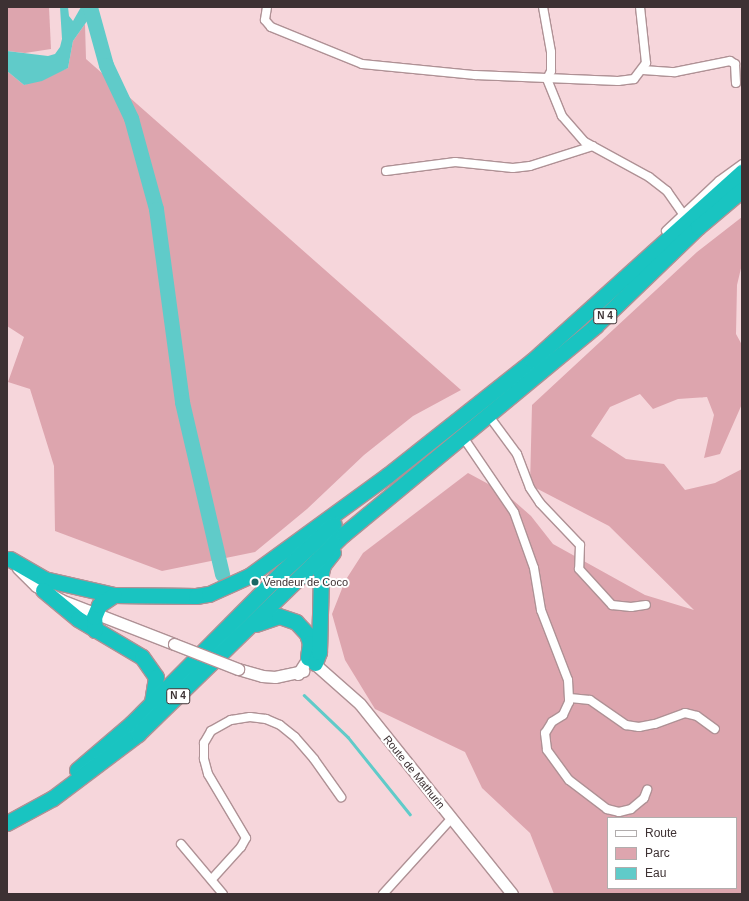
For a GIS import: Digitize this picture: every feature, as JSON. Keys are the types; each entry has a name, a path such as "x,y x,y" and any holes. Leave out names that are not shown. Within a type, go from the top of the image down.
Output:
{"highway":[{"name":"N 4","path":"7,812 46,792 76,771 132,723 283,571 388,475 566,331 698,209 742,172"},
{"name":"N 4","path":"7,823 53,798 123,747 252,626 307,569 383,500 489,416 595,326 698,226 742,190"},
{"path":"8,557 37,576 57,583 114,595 196,596 224,588 248,576 388,475"},
{"path":"312,660 319,652 319,591 323,565 383,500"},
{"path":"43,590 59,606 95,630 125,645 149,664 156,677 152,702"},
{"path":"95,630 95,612 103,601 114,595"},
{"path":"252,626 272,617 292,620 306,634 310,643 312,660"}],"main road":[{"path":"8,557 43,590 61,600 81,606 238,669 262,676 298,674 312,660"},
{"path":"57,583 81,606"},
{"name":"Route de Mathurin","path":"312,660 360,704 512,894"}],"street":[{"path":"267,7 264,20 271,27 362,64 475,75 618,81 634,79 643,70 646,63 640,7"},
{"path":"543,7 551,52 551,70 547,79 562,116 585,142 649,177 667,192 684,214"},
{"path":"643,70 675,72 730,61 735,64 736,83"},
{"path":"386,171 455,162 513,168 530,166 593,146"},
{"path":"480,402 606,290 684,214 742,164"},
{"path":"489,416 517,454 530,488 540,503 580,545 579,569 612,605 631,607 646,605"},
{"path":"463,437 514,512 534,568 541,610 568,680 570,698 566,710 552,722 545,733 546,750 559,770 595,801 613,811 631,809 644,798 647,790"},
{"path":"570,698 590,700 626,725 639,726 655,724 685,714 697,716 715,729"},
{"path":"212,878 241,847 246,838 208,774 204,759 204,743 211,731 230,720 250,717 266,719 280,725 295,736 314,759 341,797"},
{"path":"382,894 451,819"},
{"path":"181,844 212,878 223,894"}],"green space":[{"path":"7,7 49,7 51,49 25,53 7,51"},
{"path":"85,24 86,59 461,390 413,416 364,455 307,509 255,552 162,571 55,531 54,466 30,389 8,382 24,337 7,326 7,71 24,85 68,68 73,41"},
{"path":"742,217 742,264 737,285 736,334 742,345 742,404 720,454 704,458 714,415 707,397 678,399 653,409 640,394 610,407 591,436 626,459 664,464 685,490 715,483 742,469 742,894 554,894 530,833 482,788 465,752 375,709 345,660 332,614 345,581 363,553 468,473 505,493 531,516 553,544 645,595 694,610 609,526 530,485 532,405 697,252"}],"water":[{"path":"60,7 68,7 69,16 73,21 81,7 97,7 73,41 68,68 42,81 24,85 7,71 7,51 48,56 55,54 60,47 62,39"}],"waterway":[{"path":"90,7 106,65 131,118 156,209 182,402 222,574"},
{"path":"304,695 348,737 410,814"}],"place":[{"name":"Vendeur de Coco","path":"255,582"}]}
